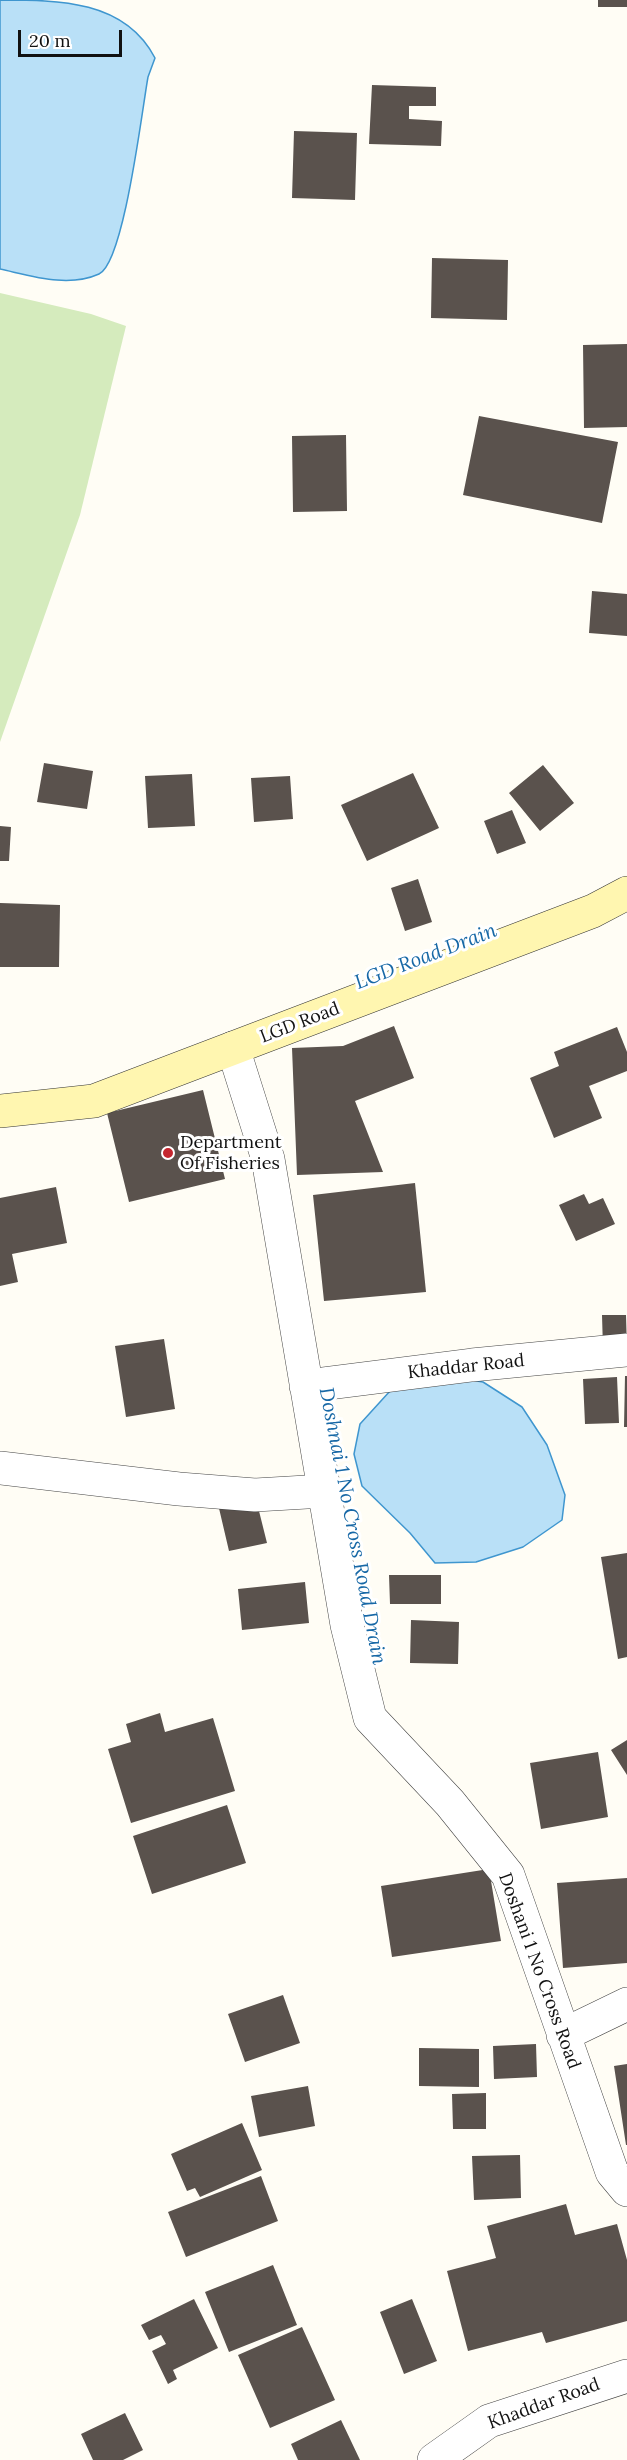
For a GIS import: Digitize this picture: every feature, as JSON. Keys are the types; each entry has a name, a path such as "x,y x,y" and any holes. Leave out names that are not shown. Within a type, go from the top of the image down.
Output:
{"main road":[{"name":"LGD Road","path":"0,1111 94,1101 593,911 627,893"}],"street":[{"name":"Doshani 1 No Cross Road","path":"233,1048 268,1160 347,1625 370,1718 450,1803 508,1875 612,2172 627,2190"},
{"name":"Khaddar Road","path":"306,1386 472,1365 627,1350"},
{"path":"0,1468 179,1490 244,1494 324,1491"},
{"path":"563,2035 627,2004"},
{"name":"Khaddar Road","path":"446,2456 489,2421 627,2376"}],"green space":[{"path":"0,293 91,314 126,326 80,515 0,742"}],"water":[{"path":"0,0 67,3 108,14 126,24 142,39 155,58 148,77 124,216 108,264 99,274 75,280 62,280 0,269"},
{"path":"458,1378 483,1382 522,1407 547,1445 565,1495 562,1520 523,1547 476,1562 435,1563 410,1533 362,1486 354,1454 360,1424 390,1391"}],"building":[{"path":"598,0 627,0 627,7 598,7"},
{"path":"372,85 436,87 436,106 409,106 409,119 442,121 441,146 369,144"},
{"path":"294,131 357,133 355,200 292,198"},
{"path":"432,258 508,260 507,320 431,318"},
{"path":"627,344 627,427 584,428 583,345"},
{"path":"479,416 618,442 602,523 463,495"},
{"path":"346,435 347,511 293,512 292,436"},
{"path":"592,591 627,594 627,636 589,633"},
{"path":"44,763 93,771 87,809 37,802"},
{"path":"543,765 574,803 540,831 509,793"},
{"path":"413,773 439,828 367,861 341,805"},
{"path":"192,774 195,826 148,828 145,776"},
{"path":"290,776 293,819 254,822 251,778"},
{"path":"512,810 526,843 497,854 484,821"},
{"path":"0,826 11,827 9,861 0,861"},
{"path":"418,879 432,922 405,931 391,888"},
{"path":"0,903 60,905 59,967 0,967"},
{"path":"394,1026 414,1078 355,1101 383,1172 297,1175 292,1048 343,1046"},
{"path":"617,1027 627,1052 627,1071 589,1086 602,1118 554,1138 530,1078 559,1066 554,1052"},
{"name":"Department Of Fisheries","path":"203,1090 225,1179 129,1202 107,1113"},
{"path":"415,1183 426,1292 324,1301 313,1195"},
{"path":"56,1187 67,1243 12,1254 18,1282 0,1286 0,1198"},
{"path":"584,1194 589,1204 603,1198 615,1224 576,1241 559,1205"},
{"path":"602,1315 626,1315 627,1349 603,1349"},
{"path":"164,1339 175,1409 126,1417 115,1346"},
{"path":"625,1376 627,1376 627,1427 624,1427"},
{"path":"617,1377 619,1423 585,1424 583,1379"},
{"path":"255,1495 267,1543 229,1551 218,1504"},
{"path":"627,1553 627,1657 618,1659 601,1557"},
{"path":"389,1575 441,1575 441,1604 390,1604"},
{"path":"305,1582 309,1623 242,1630 238,1589"},
{"path":"411,1620 459,1622 458,1664 410,1663"},
{"path":"160,1713 165,1732 213,1718 235,1791 131,1823 108,1749 131,1742 126,1724"},
{"path":"627,1740 627,1775 611,1750"},
{"path":"598,1752 608,1817 541,1829 530,1763"},
{"path":"227,1805 246,1863 152,1894 133,1836"},
{"path":"489,1869 501,1941 392,1957 381,1886"},
{"path":"627,1878 627,1963 563,1968 557,1883"},
{"path":"283,1995 300,2043 245,2062 228,2014"},
{"path":"536,2044 537,2077 494,2079 493,2046"},
{"path":"419,2048 479,2049 479,2087 419,2086"},
{"path":"627,2064 627,2145 626,2145 614,2066"},
{"path":"308,2086 315,2126 259,2137 251,2096"},
{"path":"486,2093 486,2129 453,2129 452,2094"},
{"path":"242,2123 262,2170 200,2197 195,2188 187,2191 171,2154"},
{"path":"520,2155 521,2198 474,2200 472,2156"},
{"path":"261,2176 278,2221 186,2257 168,2212"},
{"path":"566,2204 575,2235 617,2224 627,2260 627,2321 546,2343 542,2332 468,2351 447,2271 496,2258 487,2226"},
{"path":"273,2265 297,2325 229,2352 205,2292"},
{"path":"194,2299 218,2348 173,2370 177,2379 168,2384 152,2351 166,2344 161,2335 149,2340 141,2325"},
{"path":"412,2299 437,2361 404,2374 380,2312"},
{"path":"302,2327 335,2400 270,2428 238,2355"},
{"path":"125,2413 143,2450 123,2460 93,2460 81,2434"},
{"path":"341,2420 360,2460 298,2460 291,2444"}],"place":[{"name":"Department Of Fisheries","path":"168,1153"}],"water label":[{"name":"LGD Road Drain","path":"426,957"},
{"name":"Doshnai 1 No Cross Road Drain","path":"352,1526"}]}
